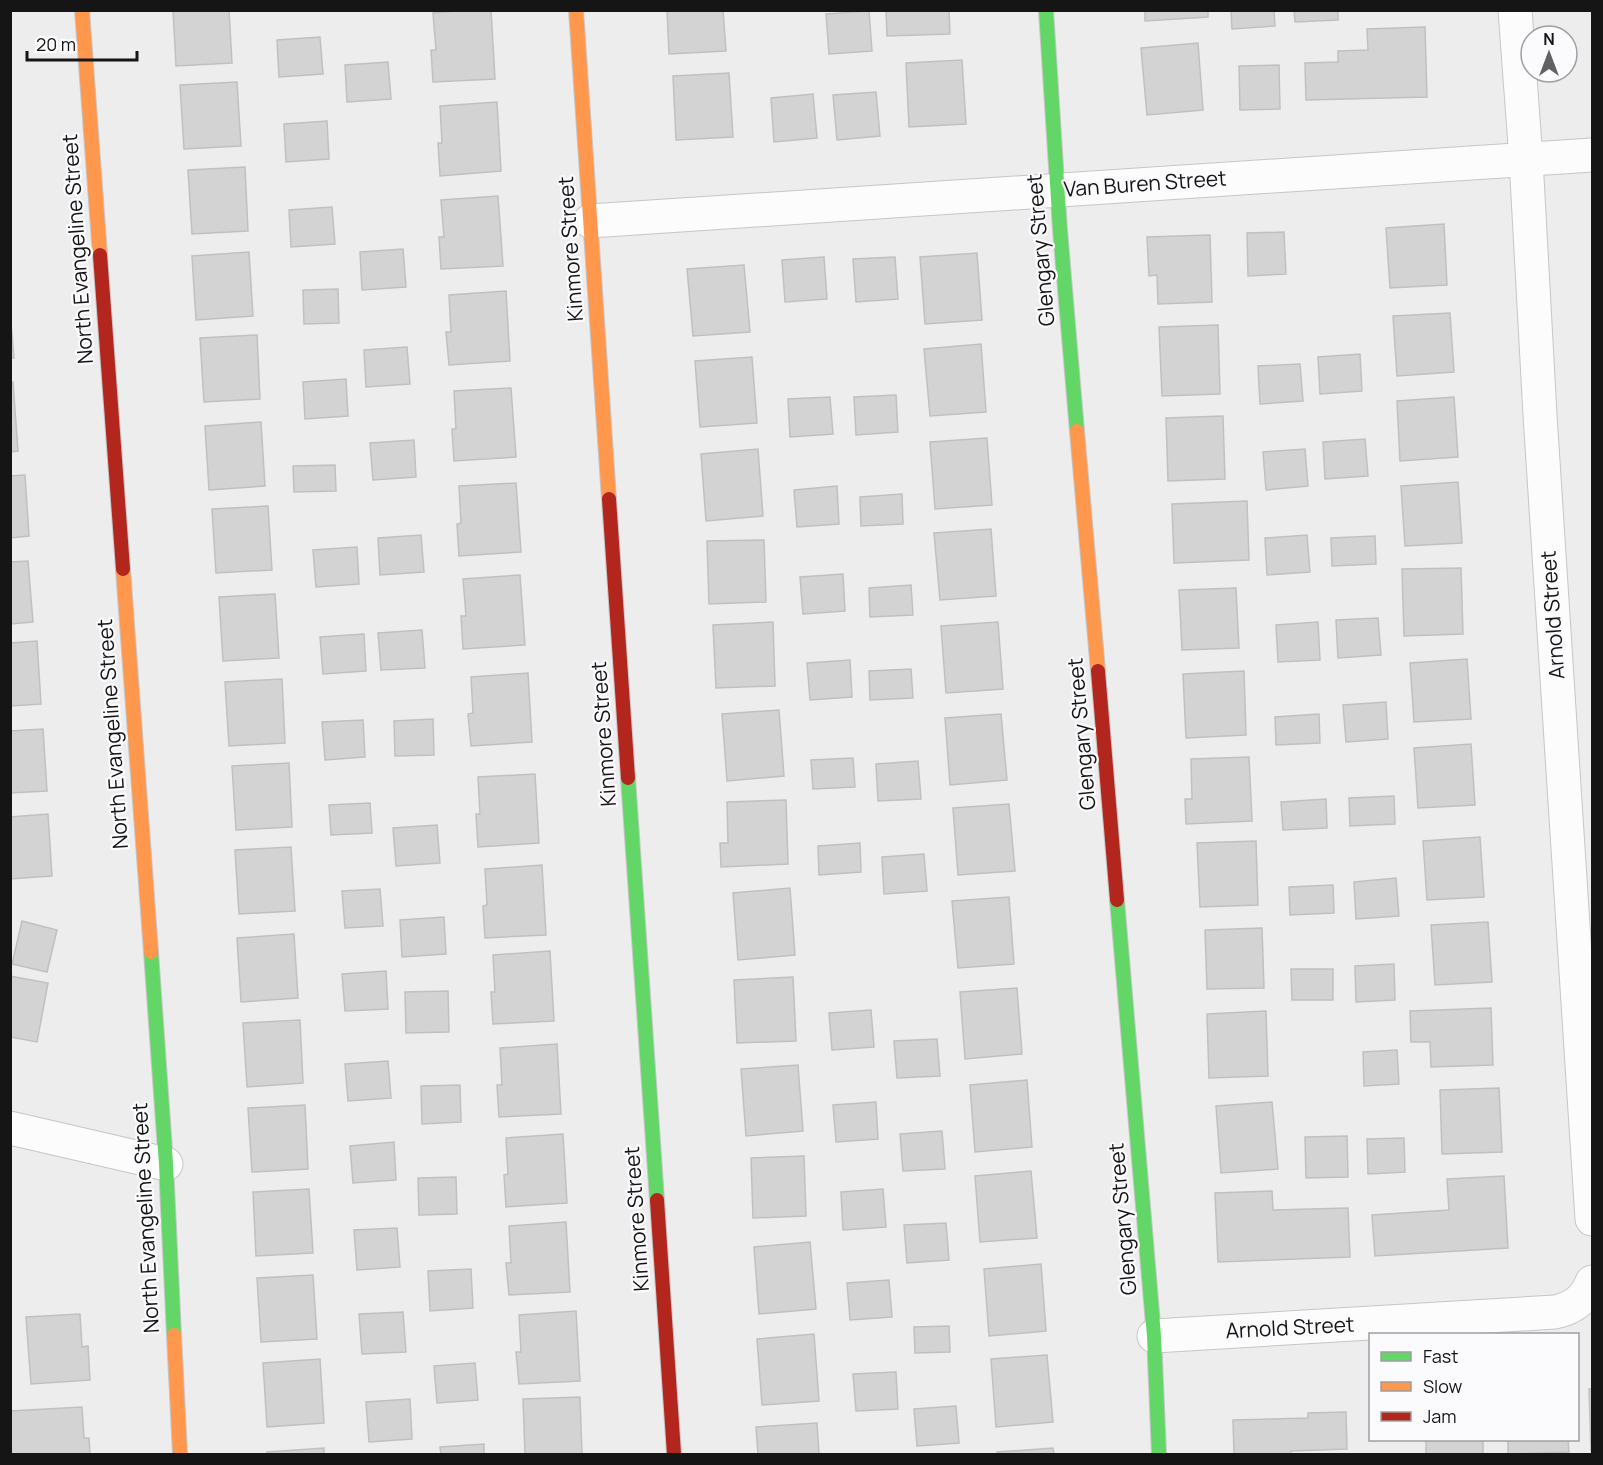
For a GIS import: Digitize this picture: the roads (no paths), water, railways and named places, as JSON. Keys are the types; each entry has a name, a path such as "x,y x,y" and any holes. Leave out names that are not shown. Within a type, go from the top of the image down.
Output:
{"street":[{"name":"North Evangeline Street","path":"82,10 165,1164 180,1455"},
{"name":"Kinmore Street","path":"576,10 674,1455"},
{"name":"Glengary Street","path":"1046,10 1057,190 1154,1336 1159,1455"},
{"name":"Arnold Street","path":"1515,10 1593,1219"},
{"name":"Van Buren Street","path":"590,221 1593,155"},
{"path":"10,1128 165,1164"},
{"name":"Arnold Street","path":"1154,1336 1555,1312 1568,1309 1579,1302 1593,1282"}]}
